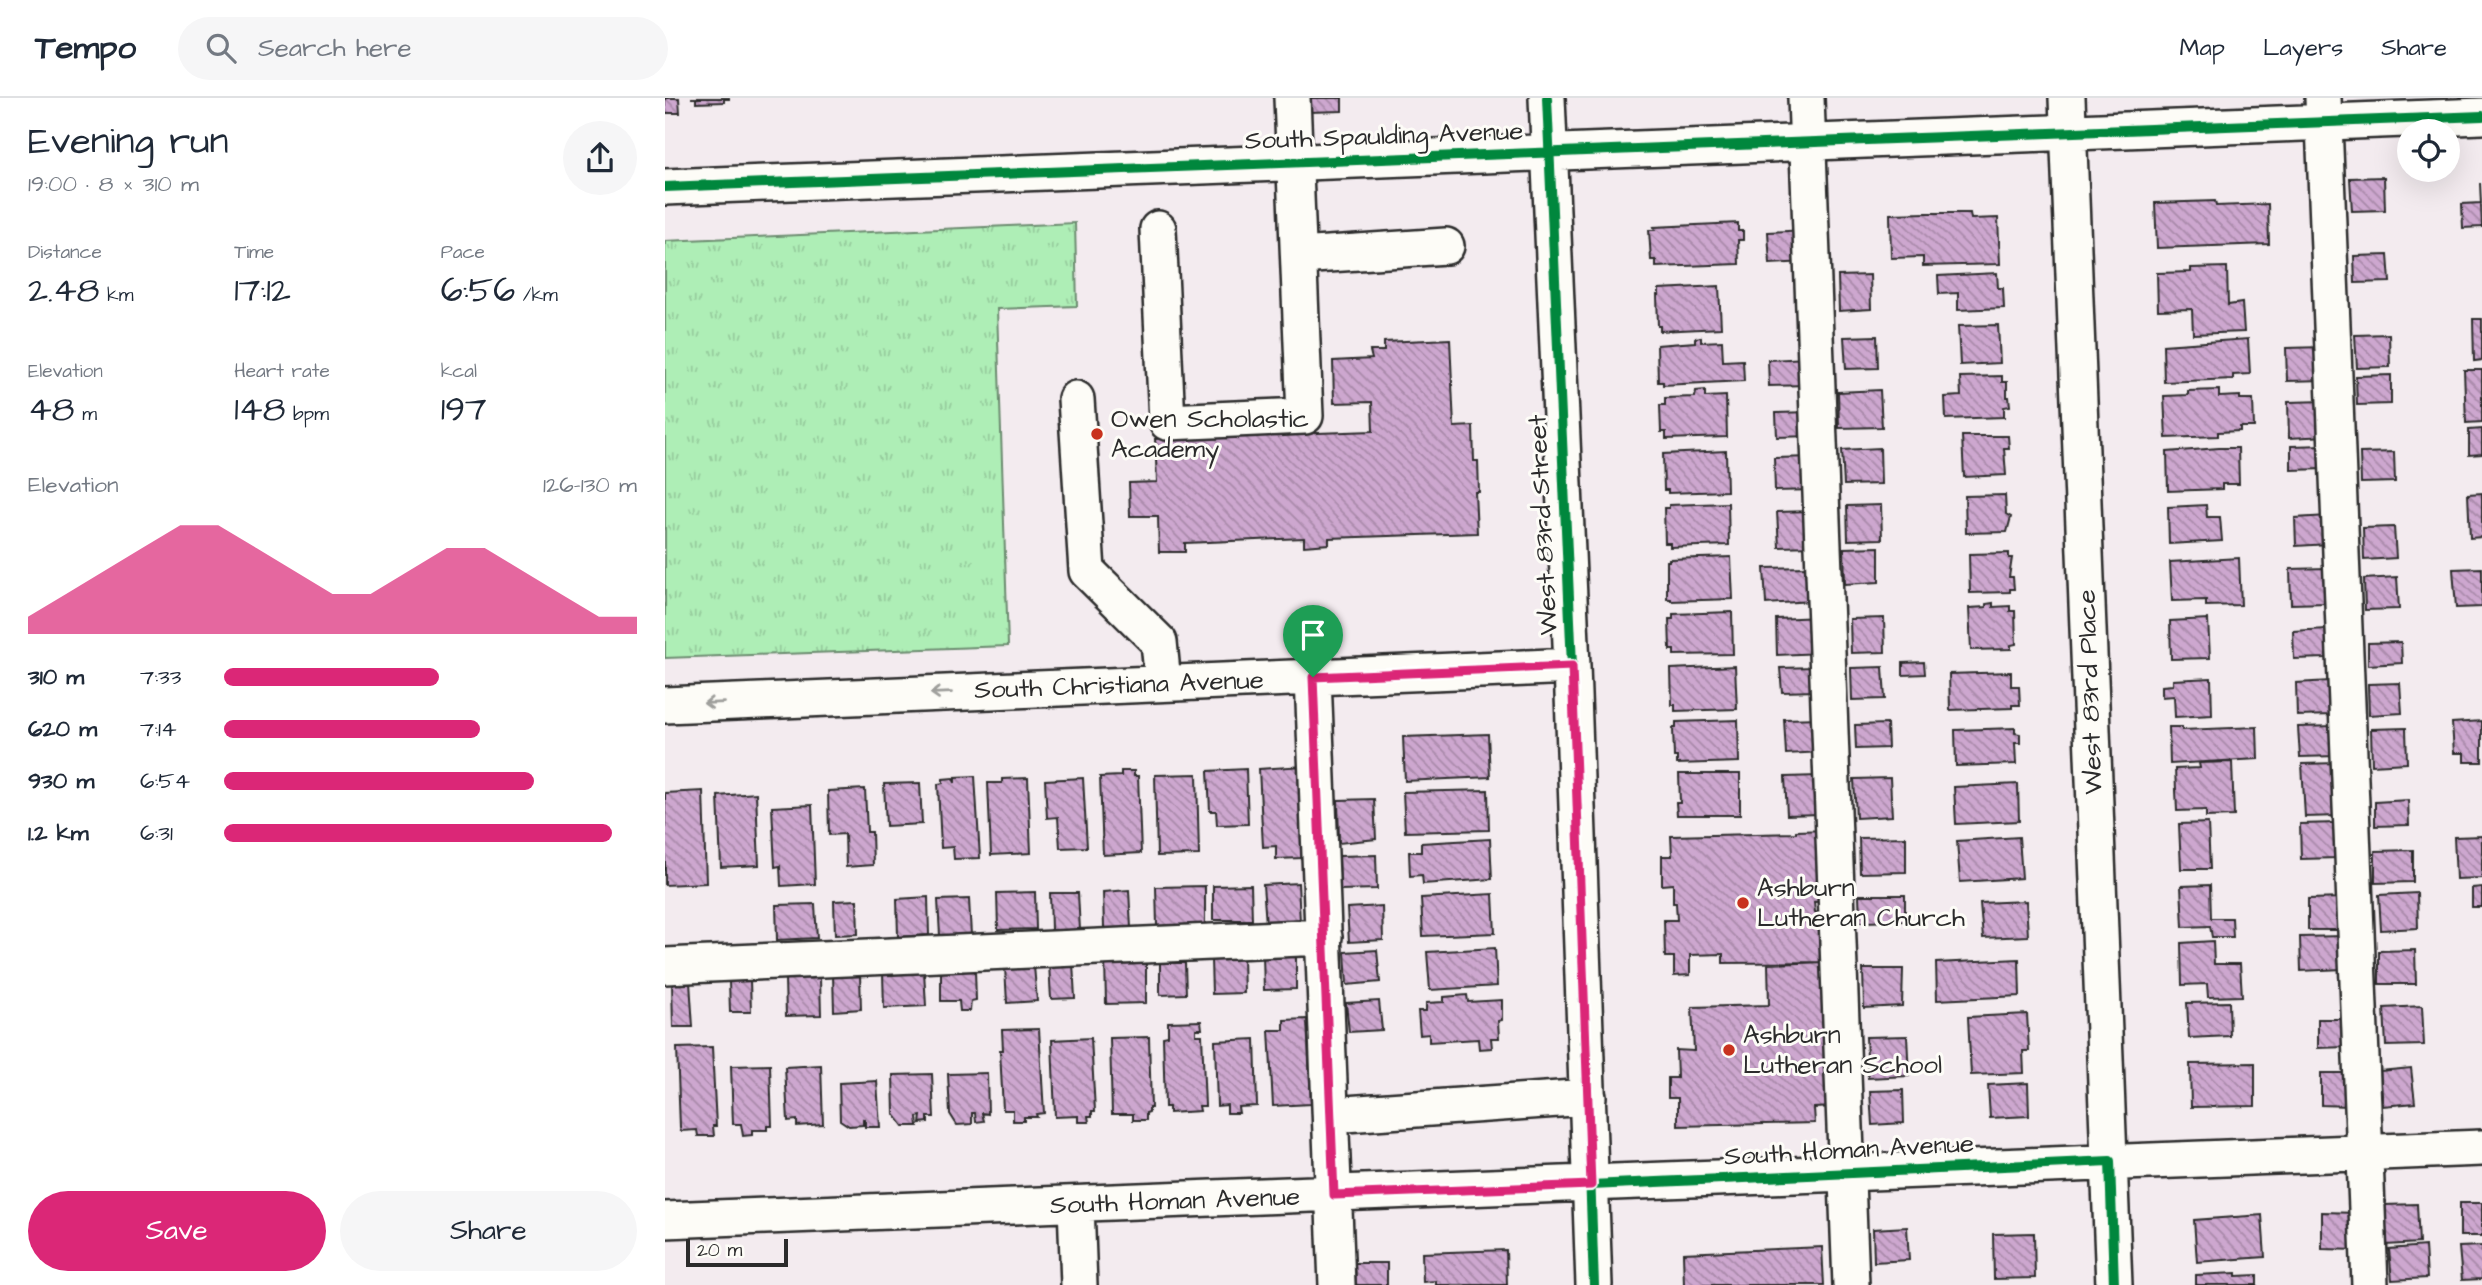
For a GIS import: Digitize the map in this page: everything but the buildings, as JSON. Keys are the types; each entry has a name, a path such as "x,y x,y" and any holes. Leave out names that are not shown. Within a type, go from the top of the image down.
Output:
{"street":[{"path":"1158,229 1167,422 1305,416 1292,98"},
{"name":"West 83rd Street","path":"1548,98 1594,1285"},
{"path":"1806,98 1851,1285"},
{"name":"West 83rd Place","path":"2067,98 2114,1285"},
{"path":"2323,110 2370,1285"},
{"name":"South Spaulding Avenue","path":"665,187 2068,132 2323,110 2482,117"},
{"path":"1299,256 1447,246"},
{"path":"1076,399 1087,571 1159,642 1163,683"},
{"name":"South Christiana Avenue","path":"665,705 1572,666"},
{"path":"1313,677 1337,1285"},
{"path":"665,966 1324,937"},
{"path":"1331,1115 1588,1097"},
{"name":"South Homan Avenue","path":"665,1220 1076,1206 2109,1161 2482,1148"},
{"path":"1076,1206 1079,1285"}],"green space":[{"path":"1075,223 1077,306 997,309 1008,646 665,658 665,241"}],"cycle path":[{"path":"1547,98 1572,666 1594,1285"},
{"path":"665,187 2482,116"},
{"path":"1591,1185 2110,1161 2114,1285"}],"place":[{"name":"Owen Scholastic Academy","path":"1097,434"},
{"name":"Ashburn Lutheran Church","path":"1743,903"},
{"name":"Ashburn Lutheran School","path":"1729,1050"}],"route":[{"path":"1572,666 1591,1185 1334,1195 1313,677 1572,666"}]}
